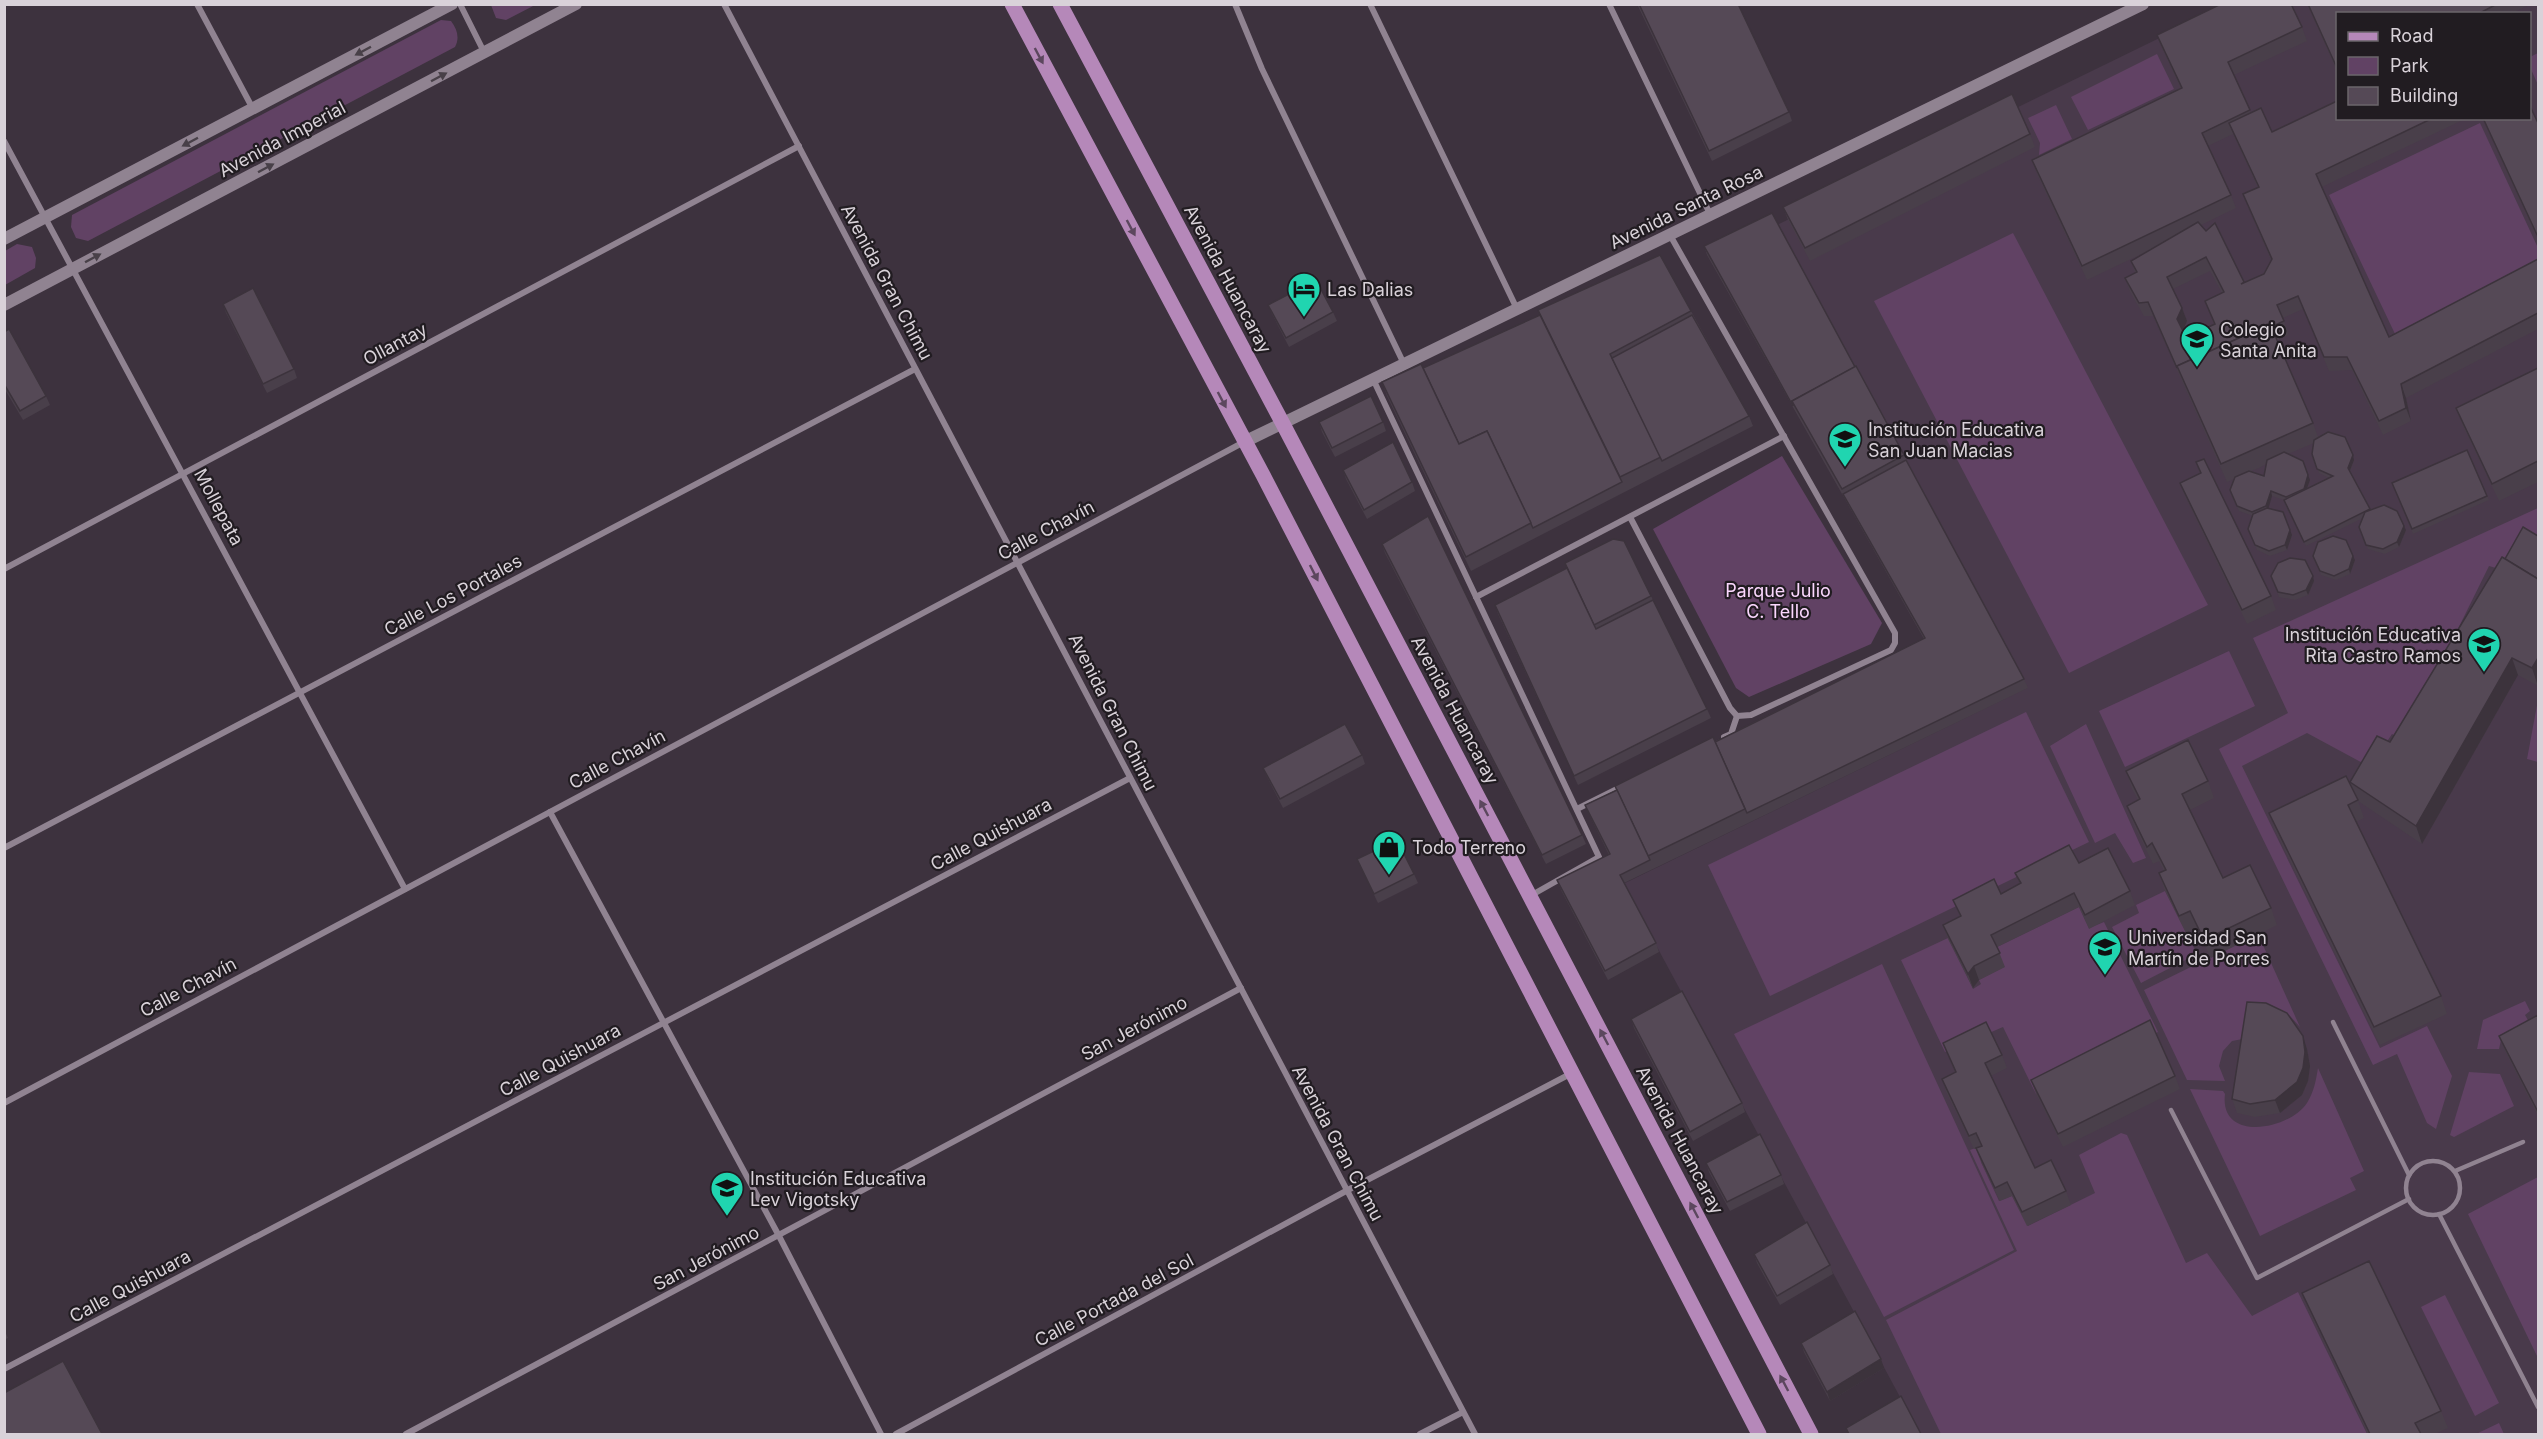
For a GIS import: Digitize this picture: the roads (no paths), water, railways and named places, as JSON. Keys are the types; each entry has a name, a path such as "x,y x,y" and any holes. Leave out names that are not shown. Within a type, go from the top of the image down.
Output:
{"main road":[{"path":"1012,4 1244,442 1759,1434"},
{"name":"Avenida Huancaray","path":"1060,4 1282,422 1811,1434"}],"street":[{"path":"197,4 253,109"},
{"path":"4,239 452,4"},
{"path":"460,4 485,52"},
{"name":"Avenida Imperial","path":"4,305 576,4"},
{"name":"Avenida Gran Chimu","path":"724,4 1475,1434"},
{"path":"1235,4 1262,69 1404,364"},
{"path":"1370,4 1517,309"},
{"path":"1609,4 1711,215"},
{"name":"Avenida Santa Rosa","path":"1244,442 2143,4"},
{"name":"Mollepata","path":"4,141 405,889"},
{"name":"Ollantay","path":"4,568 799,146"},
{"path":"1670,235 1895,633 1895,643 1891,650 1751,715 1737,716"},
{"name":"Calle Los Portales","path":"4,848 915,369"},
{"path":"1373,379 1599,857 1530,896"},
{"path":"1476,597 1784,436"},
{"name":"Calle Chavín","path":"4,1103 1244,442"},
{"path":"1630,517 1730,708 1737,716"},
{"path":"1721,739 1731,734 1737,716"},
{"name":"Calle Quishuara","path":"4,1369 1130,778"},
{"path":"1577,809 1629,784"},
{"path":"550,812 779,1236 881,1434"},
{"name":"San Jerónimo","path":"406,1434 1240,988"},
{"name":"Calle Portada del Sol","path":"896,1434 1346,1191 1572,1073"},
{"path":"1420,1434 1463,1412"}],"lane":[{"path":"2333,1022 2409,1175"},
{"path":"2171,1110 2257,1278 2409,1199"},
{"path":"2454,1171 2523,1142"},
{"path":"2431,1160 2440,1161 2454,1171 2459,1178 2459,1196 2455,1204 2439,1214 2421,1212 2409,1199 2406,1190 2409,1175 2415,1167 2431,1160"},
{"path":"2439,1214 2538,1407"}],"place":[{"name":"Las Dalias","path":"1304,318"},
{"name":"Colegio Santa Anita","path":"2197,368"},
{"name":"Institución Educativa San Juan Macias","path":"1845,468"},
{"name":"Institución Educativa Rita Castro Ramos","path":"2484,673"},
{"name":"Todo Terreno","path":"1389,876"},
{"name":"Universidad San Martín de Porres","path":"2105,976"},
{"name":"Institución Educativa Lev Vigotsky","path":"727,1217"}],"park label":[{"name":"Parque Julio C. Tello","path":"1778,600"}]}
